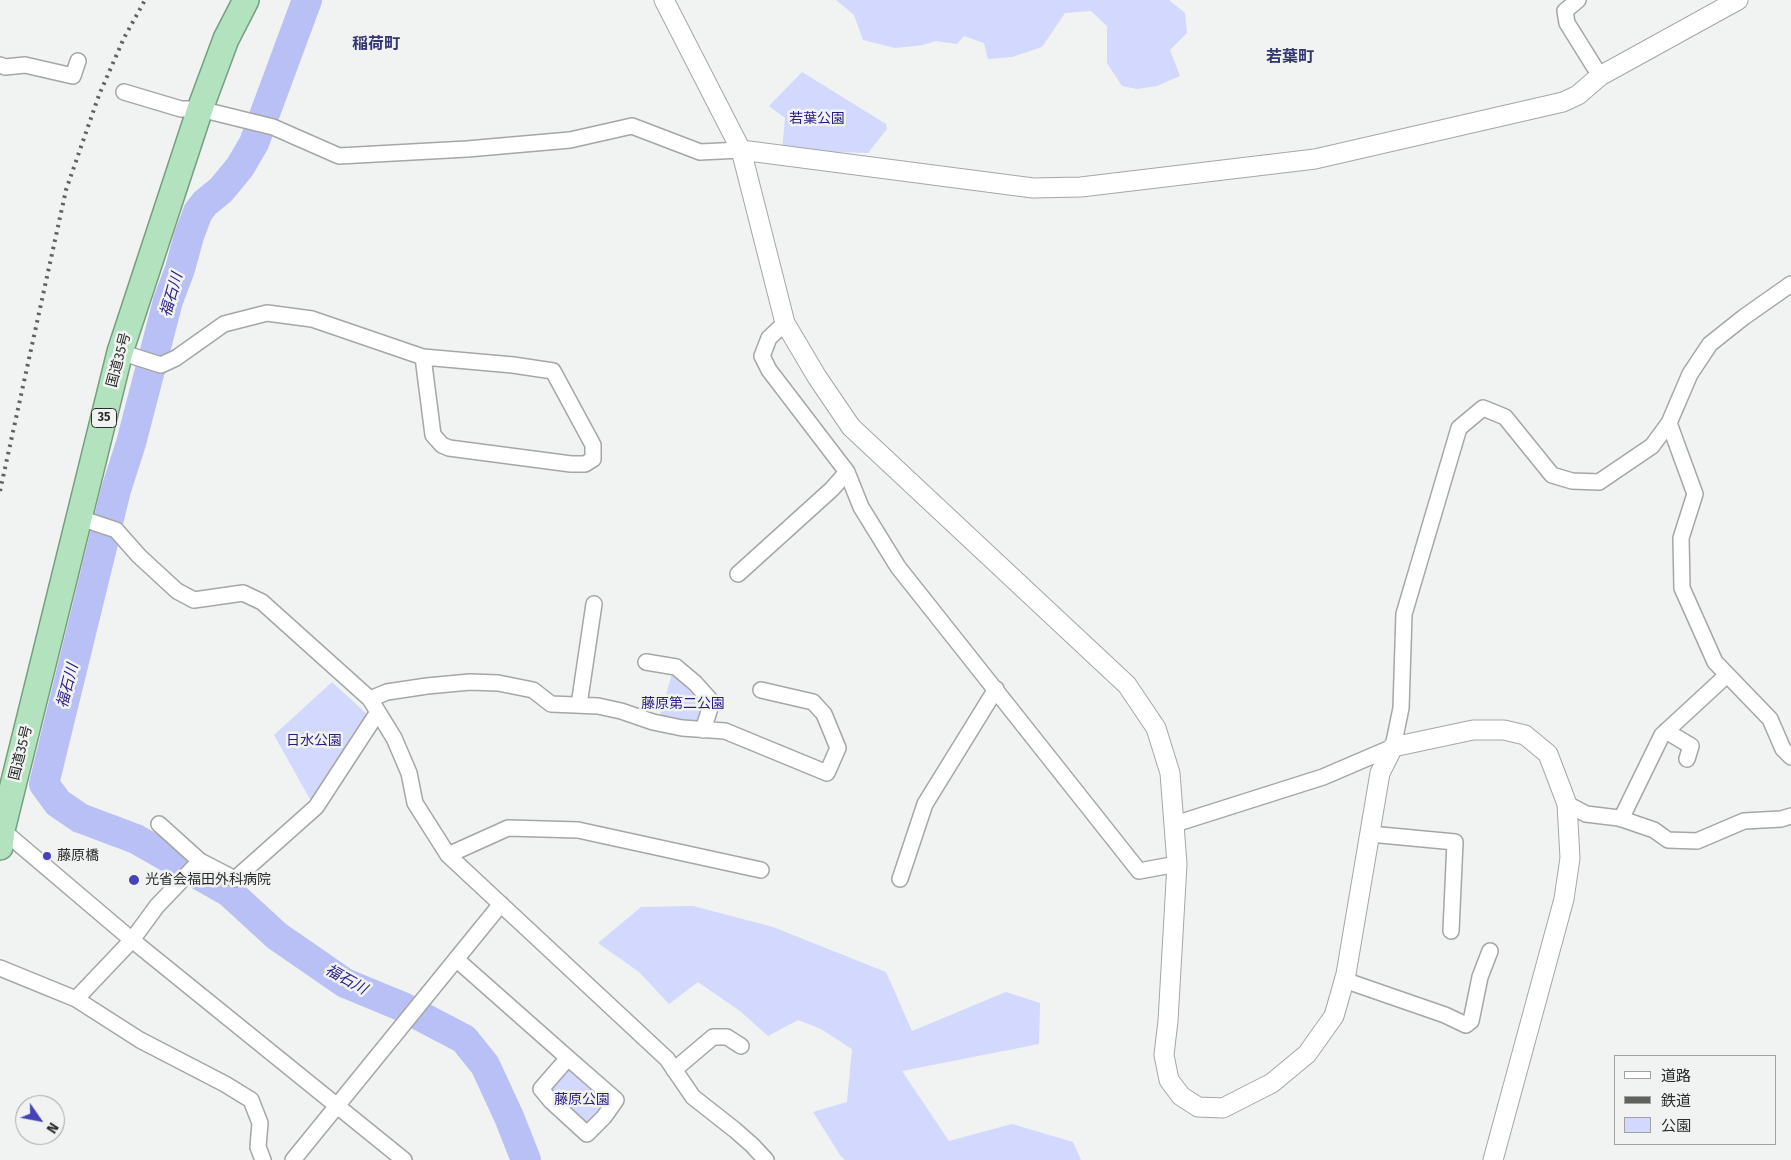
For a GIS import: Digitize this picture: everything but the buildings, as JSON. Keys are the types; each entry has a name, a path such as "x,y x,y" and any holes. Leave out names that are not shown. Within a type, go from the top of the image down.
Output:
{"highway":[{"name":"国道35号","path":"1,835 91,522 130,355 210,112 226,39 246,0"}],"street":[{"path":"664,0 741,150 785,323 817,377 851,427 1127,685 1156,728 1170,773 1177,864 1168,1020 1164,1055 1169,1080 1180,1096 1198,1107 1223,1108 1272,1083 1307,1054 1334,1016 1344,980 1380,773 1393,747 1401,708 1404,614 1459,428 1482,408 1505,417 1552,475 1572,481 1599,482 1652,446 1669,423 1690,374 1710,344 1791,284"},
{"path":"1578,0 1565,11 1567,23 1600,76"},
{"path":"124,92 181,109 210,112 273,127 339,156 467,149 570,140 632,126 700,152 741,150 1023,187 1081,187 1315,158 1563,102 1578,95 1600,76 1738,0"},
{"path":"0,65 26,65 73,76 78,61"},
{"path":"130,355 161,365 176,358 224,324 267,313 312,319 423,357 513,365 553,371 592,444 593,459 584,464 571,464 449,448 442,445 433,435 423,357"},
{"path":"785,323 769,338 762,356 768,370 847,472 860,506 898,567 1139,871 1177,864"},
{"path":"1669,423 1695,494 1681,538 1682,588 1715,662 1770,719 1783,749 1791,757"},
{"path":"738,574 832,489 847,472"},
{"path":"91,522 116,530 139,556 177,591 194,600 243,593 262,602 374,705 394,738 409,773 415,803 448,855 667,1059 692,1097 741,1135 766,1160"},
{"path":"579,705 594,604"},
{"path":"646,662 676,667 695,683 712,702 703,730"},
{"path":"1621,819 1662,735 1727,675"},
{"path":"159,824 200,861 235,879 316,807 374,705 387,692 470,682 498,682 533,690 551,704 598,706 621,711 653,722 682,728 725,731 826,773 838,748 824,714 813,702 761,690"},
{"path":"900,879 925,804 996,689"},
{"path":"1175,824 1323,777 1393,747 1473,730 1504,730 1525,735 1548,754 1567,804 1570,858 1564,899 1494,1160"},
{"path":"1666,731 1691,746 1688,759"},
{"path":"1567,804 1586,814 1621,819 1654,830 1668,840 1697,841 1744,821 1781,819 1791,816"},
{"path":"448,855 508,828 578,830 761,870"},
{"path":"1370,834 1455,842 1451,930"},
{"path":"1,835 404,1160"},
{"path":"76,999 132,940 157,906 200,861"},
{"path":"293,1160 501,904"},
{"path":"1344,980 1445,1015 1466,1025 1471,1022 1480,977 1490,952"},
{"path":"456,959 616,1100 604,1117 587,1134 540,1089 568,1058"},
{"path":"0,968 76,999 140,1040 224,1084 250,1100 260,1124 258,1147 263,1160"},
{"path":"674,1070 713,1037 727,1038 741,1046"}],"green space":[{"path":"836,0 1169,0 1185,13 1187,33 1170,50 1180,76 1157,86 1137,89 1122,86 1107,63 1107,26 1091,11 1065,13 1042,47 1012,57 988,59 984,43 964,36 957,44 936,41 923,45 895,48 863,40 854,15"},
{"name":"若葉公園","path":"802,72 886,124 887,129 868,153 782,150 785,118 769,106"},
{"name":"藤原第二公園","path":"672,674 693,687 704,703 696,725 660,715"},
{"name":"日水公園","path":"332,682 370,717 311,801 274,735"},
{"path":"693,906 773,927 886,972 912,1031 1006,992 1040,1003 1039,1044 902,1071 949,1141 1012,1124 1073,1142 1081,1160 845,1160 813,1112 847,1102 852,1049 821,1029 798,1020 768,1036 740,1011 698,982 669,1004 639,972 598,943 641,907"},
{"name":"藤原公園","path":"570,1069 610,1101 591,1123 581,1124 549,1093 549,1086 562,1072"}],"waterway":[{"name":"福石川","path":"307,0 254,143 240,167 221,190 205,203 198,212 189,236 180,269 168,301 131,443 116,490 44,784 58,803 80,818 136,839 229,892 277,936 345,983 403,1007 464,1039 485,1065 526,1160"}],"railway":[{"path":"0,491 66,190 99,95 124,38 145,0"}],"place":[{"name":"藤原橋","path":"47,856"},
{"name":"光省会福田外科病院","path":"134,880"}],"district":[{"name":"稲荷町","path":"376,45"},
{"name":"若葉町","path":"1290,58"}]}
